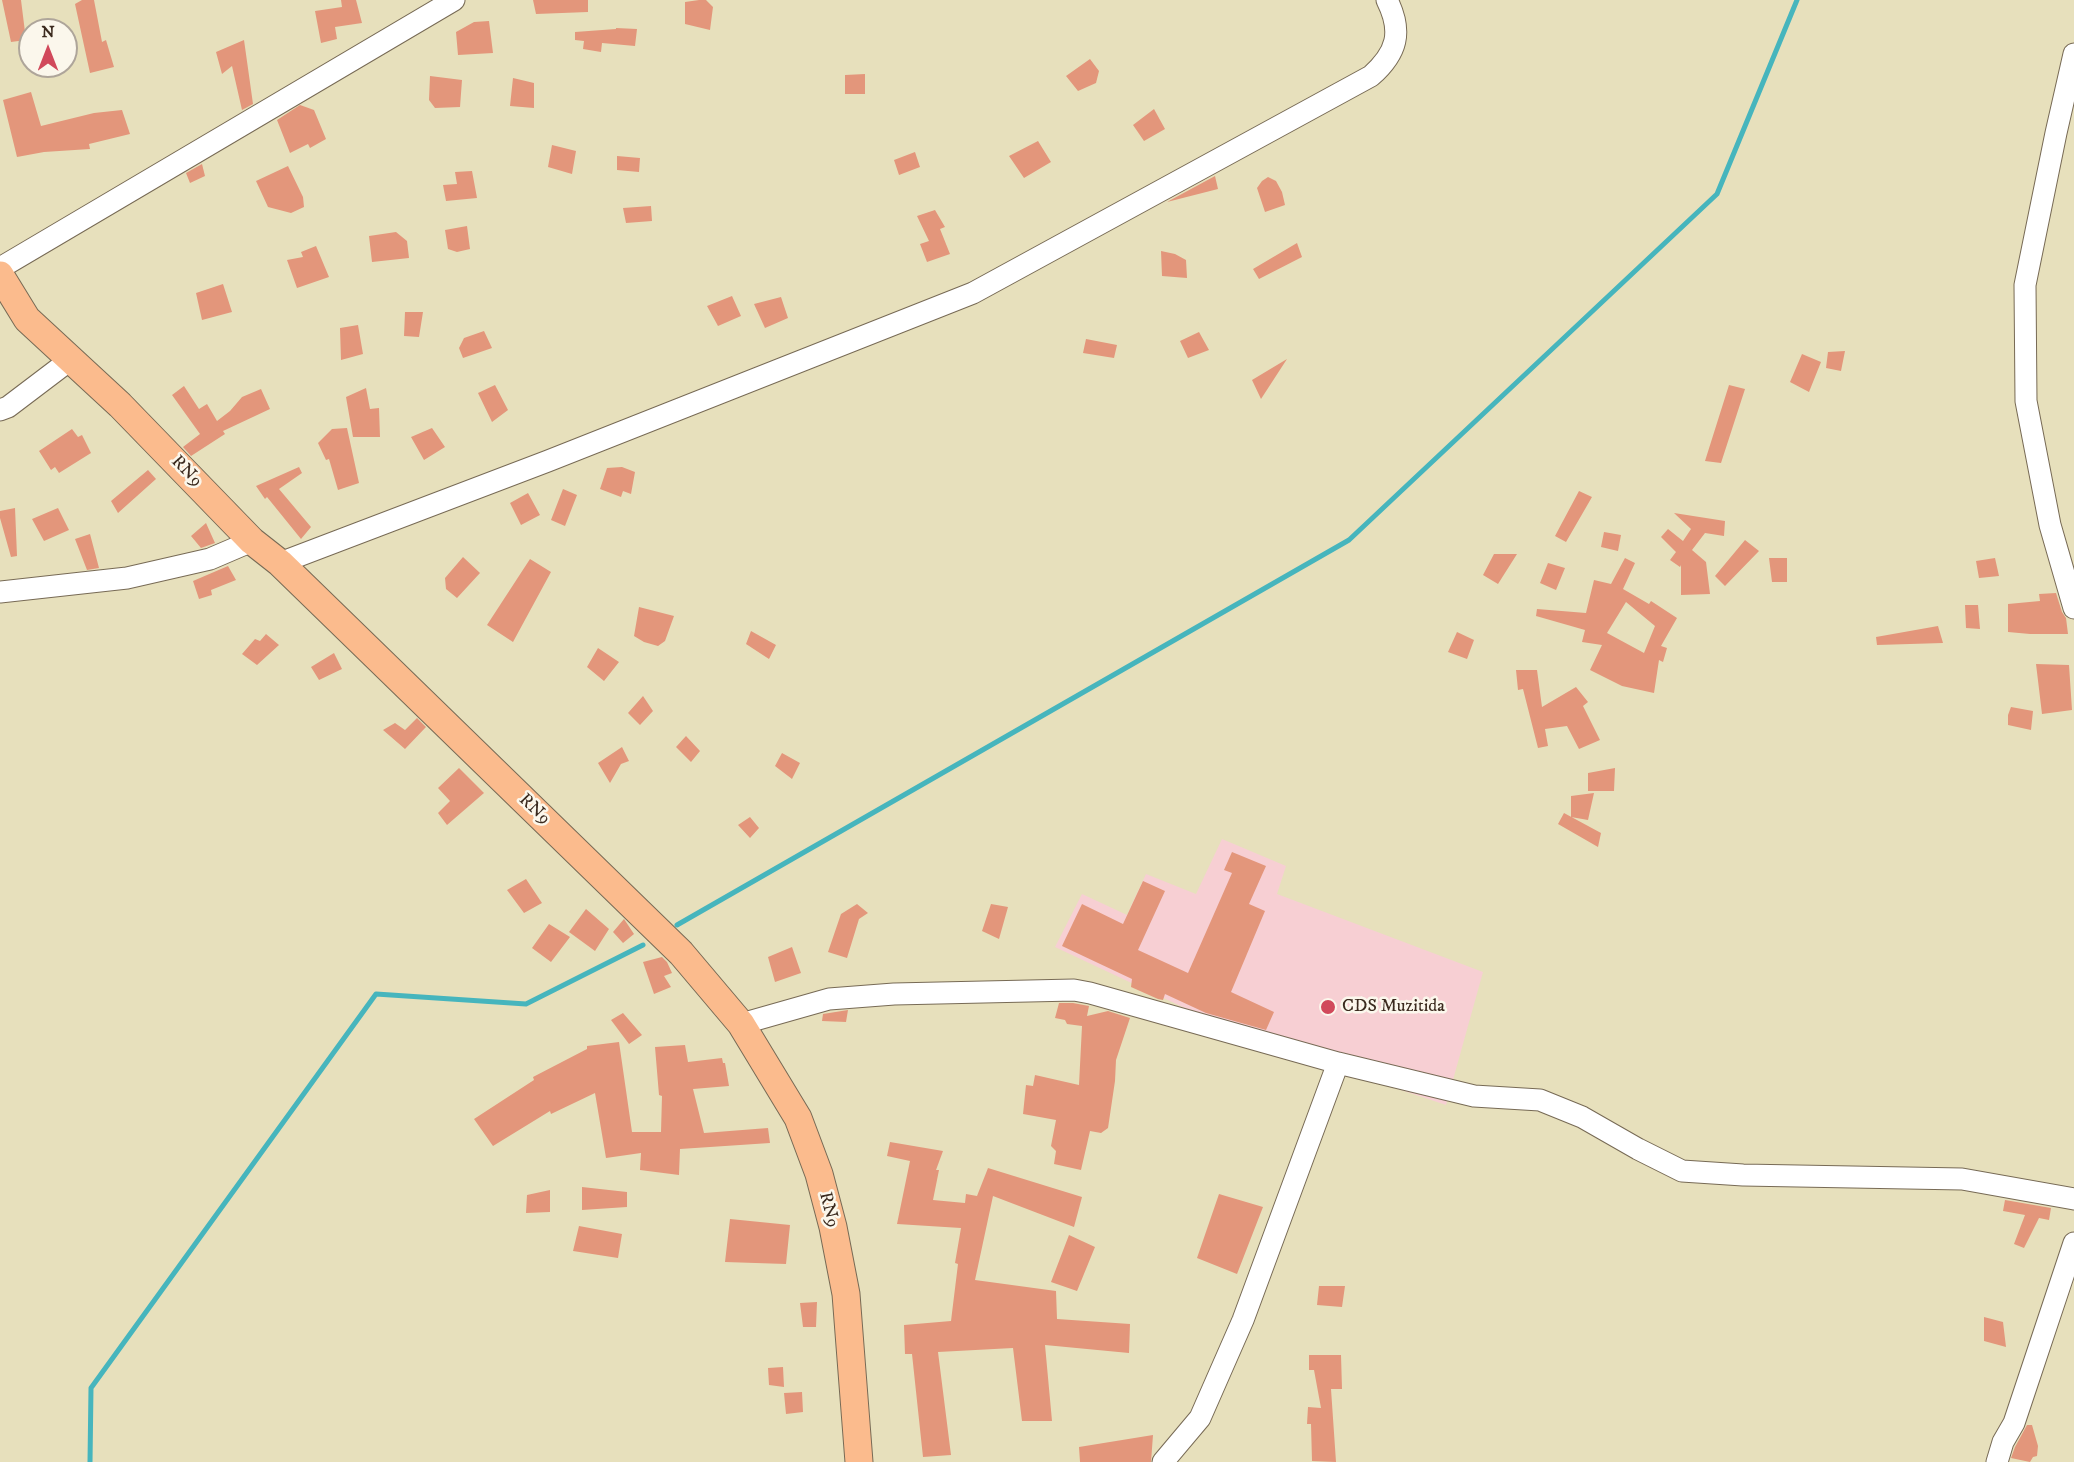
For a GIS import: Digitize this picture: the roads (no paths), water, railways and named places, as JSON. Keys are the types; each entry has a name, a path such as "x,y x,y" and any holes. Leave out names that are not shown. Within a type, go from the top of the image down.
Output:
{"main road":[{"name":"RN9","path":"0,274 27,319 120,405 252,541 280,563 681,953 741,1024 798,1118 819,1174 846,1294 859,1462"}],"street":[{"path":"0,268 454,0"},
{"path":"280,563 559,457 973,293 1371,76 1385,64 1396,41 1392,11 1387,0"},
{"path":"2074,54 2055,133 2025,285 2025,401 2050,525 2074,608"},
{"path":"0,410 8,407 70,360"},
{"path":"0,592 127,579 210,559 252,541"},
{"path":"741,1024 829,999 894,994 1074,990 1338,1064 1474,1096 1540,1100 1582,1117 1682,1171 1743,1175 1962,1179 2074,1198"},
{"path":"1163,1462 1200,1418 1205,1407 1243,1320 1338,1064"},
{"path":"1997,1462 2003,1442 2014,1423 2074,1243"}],"waterway":[{"path":"677,925 1349,540 1717,194 1797,0"},
{"path":"90,1462 91,1388 376,994 526,1004 643,945"}],"place":[{"name":"CDS Muzitida","path":"1328,1007"}]}
